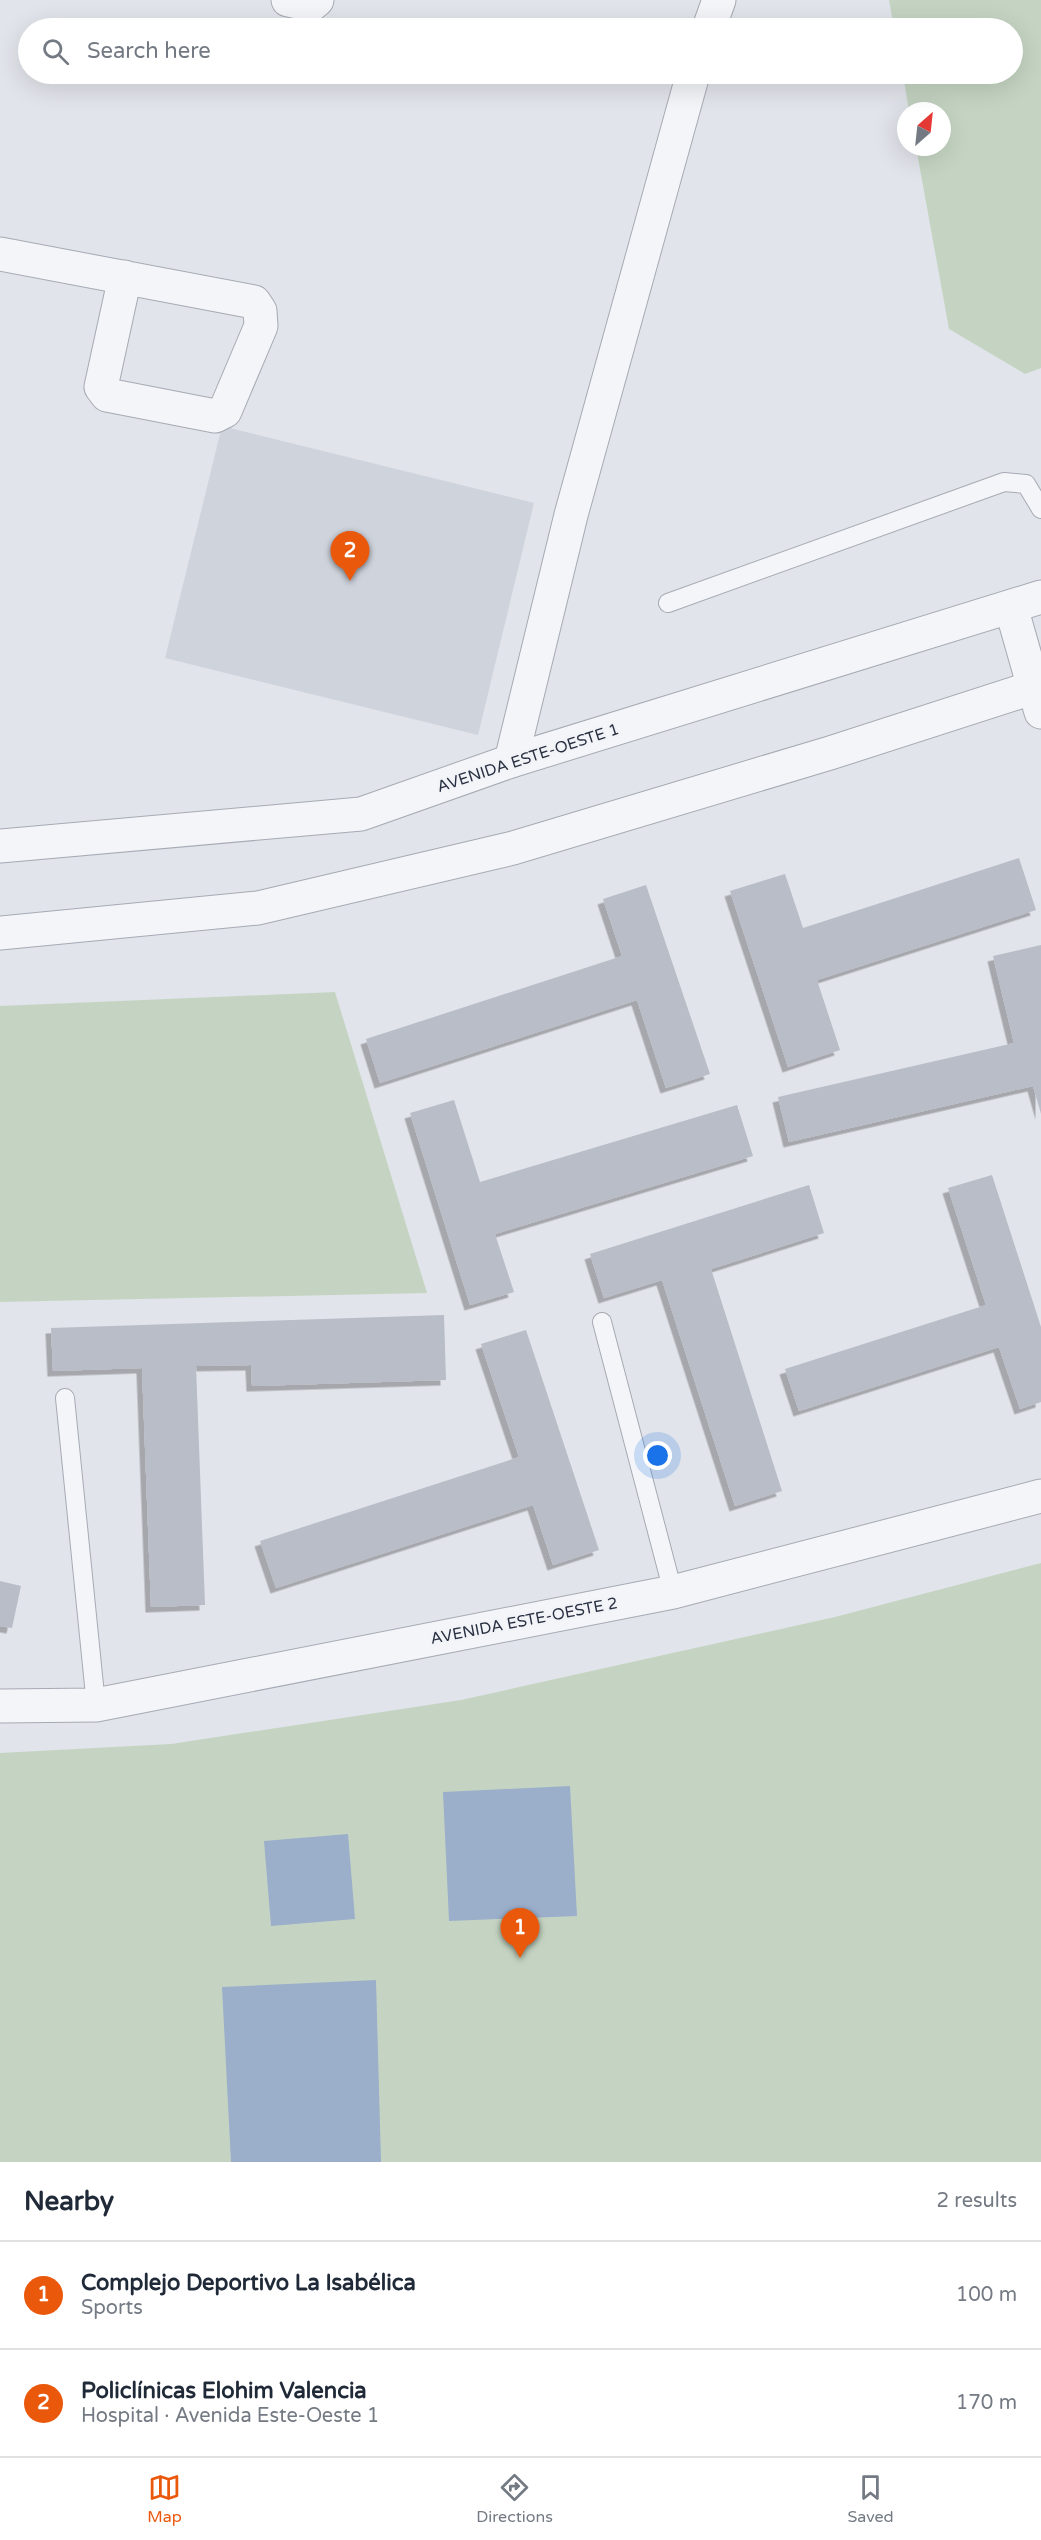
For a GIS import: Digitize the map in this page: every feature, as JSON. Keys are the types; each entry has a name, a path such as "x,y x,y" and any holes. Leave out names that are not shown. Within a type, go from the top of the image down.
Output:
{"street":[{"path":"288,0 311,4 317,0"},
{"path":"713,18 719,0"},
{"path":"511,761 571,515 690,84"},
{"path":"0,254 125,277 254,302 260,310 261,326 225,411 215,416 107,395 101,387 125,277"},
{"path":"0,933 258,908 513,848 830,753 1038,695 1026,602"},
{"name":"AVENIDA ESTE-OESTE 1","path":"0,846 361,814 511,761 1026,602"},
{"name":"AVENIDA ESTE-OESTE 2","path":"0,1706 96,1706 674,1592 1041,1496"}],"lane":[{"path":"668,603 1004,482 1026,484 1041,509"},
{"path":"602,1322 674,1592"},
{"path":"65,1398 96,1706"}],"shaded area":[{"path":"222,426 534,503 478,735 165,658"}],"green space":[{"path":"889,0 1041,0 1041,368 1025,374 949,329 918,156 951,156 951,102 908,102 905,84 1023,84 1023,18 892,18"},
{"path":"335,992 427,1293 0,1302 0,1006"},
{"path":"1041,1563 1041,2162 0,2162 0,1753 171,1744 461,1700 835,1617"}],"water":[{"path":"570,1786 577,1916 449,1921 443,1792"},
{"path":"348,1834 355,1919 271,1926 264,1841"},
{"path":"376,1980 381,2162 231,2162 222,1987"}],"building":[{"path":"1019,858 1036,910 817,980 840,1050 788,1067 730,891 785,874 803,928"},
{"path":"646,885 710,1074 666,1088 637,1000 380,1083 366,1039 622,956 603,899"},
{"path":"1041,945 1041,1114 1033,1086 789,1142 778,1097 1014,1043 993,956"},
{"path":"454,1100 480,1182 737,1105 753,1156 495,1234 514,1292 470,1305 410,1113"},
{"path":"992,1175 1041,1327 1041,1402 1020,1409 999,1347 799,1411 785,1369 986,1305 948,1188"},
{"path":"809,1185 824,1233 711,1269 782,1491 735,1506 662,1280 604,1298 590,1254"},
{"path":"444,1315 446,1380 252,1386 251,1365 196,1366 205,1605 151,1607 142,1368 53,1371 51,1328"},
{"path":"526,1330 599,1550 553,1565 533,1505 276,1588 260,1541 519,1457 481,1344"},
{"path":"0,1581 21,1586 12,1628 0,1626"}],"place":[{"name":"Policlínicas Elohim Valencia","path":"350,581"},
{"name":"Complejo Deportivo La Isabélica","path":"520,1958"}]}
